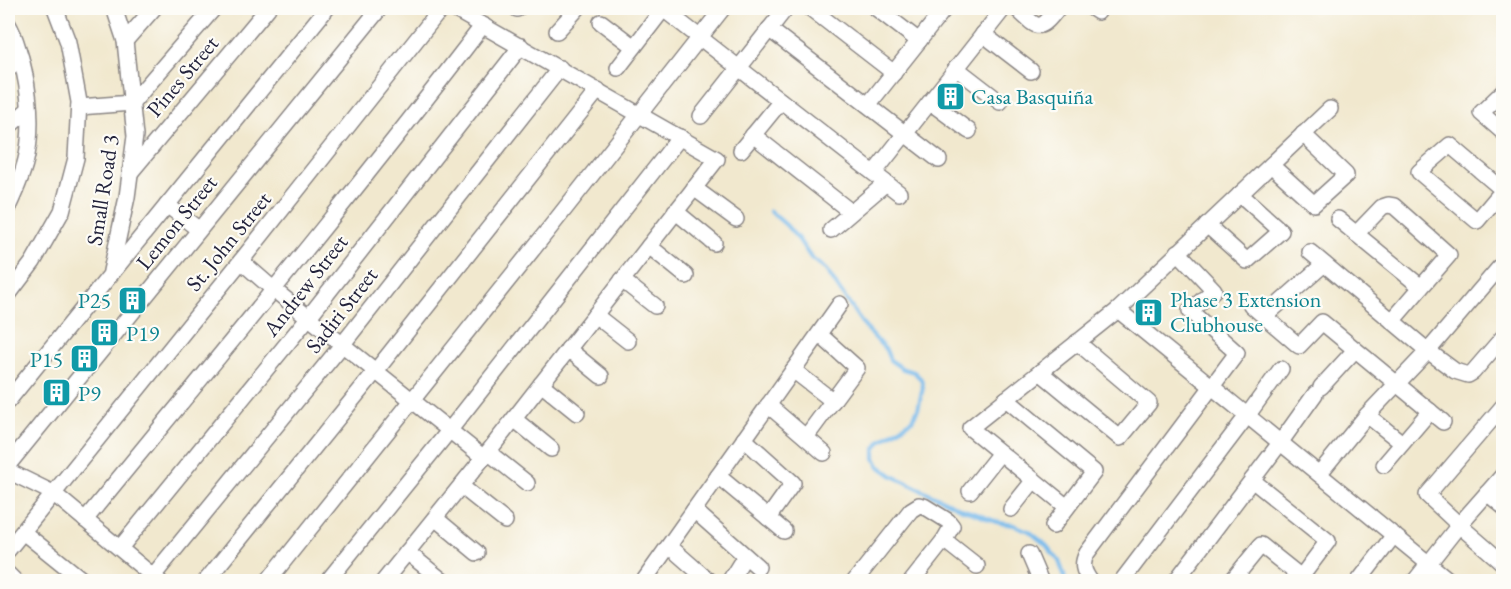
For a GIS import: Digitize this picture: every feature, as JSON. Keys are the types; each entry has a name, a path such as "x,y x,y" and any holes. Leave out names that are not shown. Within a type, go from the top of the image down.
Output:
{"street":[{"path":"8,294 33,262 62,211 76,158 79,102 68,42 55,8"},
{"name":"Small Road 3","path":"111,274 135,136 125,41 114,8"},
{"path":"125,41 154,8"},
{"path":"79,107 132,103 214,8"},
{"name":"Pines Street","path":"130,172 268,8"},
{"path":"8,401 327,8"},
{"name":"Lemon Street","path":"8,465 380,8"},
{"name":"St. John Street","path":"8,550 436,15 444,9 452,8 483,25"},
{"path":"557,32 578,8"},
{"path":"618,68 663,8 899,193"},
{"path":"267,582 723,8"},
{"path":"701,116 786,8"},
{"path":"810,8 894,73"},
{"path":"876,8 920,41"},
{"path":"868,105 945,8"},
{"path":"831,230 851,213 880,178 905,134 1004,8"},
{"path":"1016,8 1038,26 1047,22 1058,8"},
{"path":"601,22 634,47"},
{"path":"8,24 13,32 26,78 30,118 27,155 8,207"},
{"path":"85,520 446,74 483,25 717,159 486,455 383,582"},
{"path":"769,29 939,160"},
{"path":"983,34 1031,71"},
{"name":"Andrew Street","path":"120,548 308,318 521,46"},
{"path":"8,69 20,58"},
{"name":"Sadiri Street","path":"157,579 560,68"},
{"path":"956,68 1000,102"},
{"path":"205,582 598,90"},
{"path":"1503,91 1481,113 1503,133"},
{"path":"741,150 781,101"},
{"path":"930,102 969,131"},
{"path":"8,128 29,109"},
{"path":"1067,507 970,428 1118,310 1330,109"},
{"path":"1271,165 1314,204 1346,175 1303,134"},
{"path":"753,135 851,213"},
{"path":"327,582 680,137"},
{"path":"1450,145 1503,189 1478,221 1419,172 1450,145"},
{"path":"8,184 21,172"},
{"path":"694,188 736,219"},
{"path":"1208,225 1246,261 1281,231 1240,194"},
{"path":"167,205 198,229"},
{"path":"1356,234 1382,207 1394,206 1449,255 1392,321"},
{"path":"675,211 714,243"},
{"path":"1338,219 1421,287"},
{"path":"649,246 686,276"},
{"path":"1090,582 1083,568 1083,560 1087,553 1237,354 1190,311 1214,290 1178,252"},
{"path":"1310,252 1455,372 1468,375 1473,372 1503,336"},
{"path":"241,261 449,431 527,483"},
{"path":"1319,474 1367,415 1428,351 1503,262"},
{"path":"1265,316 1324,264"},
{"path":"622,280 655,306"},
{"path":"643,582 840,304"},
{"path":"1251,305 1299,346 1322,322 1443,422"},
{"path":"1118,310 1451,582"},
{"path":"595,315 628,341"},
{"path":"806,437 857,368 850,352 819,334"},
{"path":"1040,372 1120,438 1149,403 1077,342"},
{"path":"568,349 601,376"},
{"path":"1175,582 1318,391 1355,350"},
{"path":"1120,582 1281,369"},
{"path":"793,370 833,401"},
{"path":"541,384 577,413"},
{"path":"1006,399 1094,472 1053,526"},
{"path":"768,405 824,453"},
{"path":"1503,405 1427,495 1503,564"},
{"path":"1384,465 1430,411"},
{"path":"1367,415 1402,443"},
{"path":"514,419 550,449"},
{"path":"744,439 794,483 768,518"},
{"path":"970,491 1000,453"},
{"path":"8,471 53,494 157,579"},
{"path":"1414,582 1503,474"},
{"path":"718,476 784,531"},
{"path":"1011,509 1034,480"},
{"path":"1234,581 1261,545 1301,577 1328,541 1252,480"},
{"path":"461,486 505,521"},
{"path":"1487,493 1503,507"},
{"path":"855,582 914,507 919,505 952,524 951,530 918,579"},
{"path":"694,510 758,567"},
{"path":"435,518 477,553"},
{"path":"23,532 85,582"},
{"path":"1358,582 1394,535"},
{"path":"944,540 977,566"},
{"path":"669,546 710,582"},
{"path":"407,552 444,582"},
{"path":"1029,554 1041,582"},
{"path":"729,582 745,556"},
{"path":"8,574 16,582"}],"waterway":[{"path":"770,211 786,225 811,258 826,270 864,326 886,350 890,360 903,369 914,372 921,379 923,387 918,409 912,420 881,441 875,450 875,458 879,466 893,476 962,509 1029,531 1046,545 1059,561 1065,582"}],"place":[{"name":"Casa Basquiña","path":"950,96"},
{"name":"P25","path":"132,300"},
{"name":"Phase 3 Extension Clubhouse","path":"1149,312"},
{"name":"P19","path":"105,333"},
{"name":"P15","path":"84,359"},
{"name":"P9","path":"57,393"}]}
